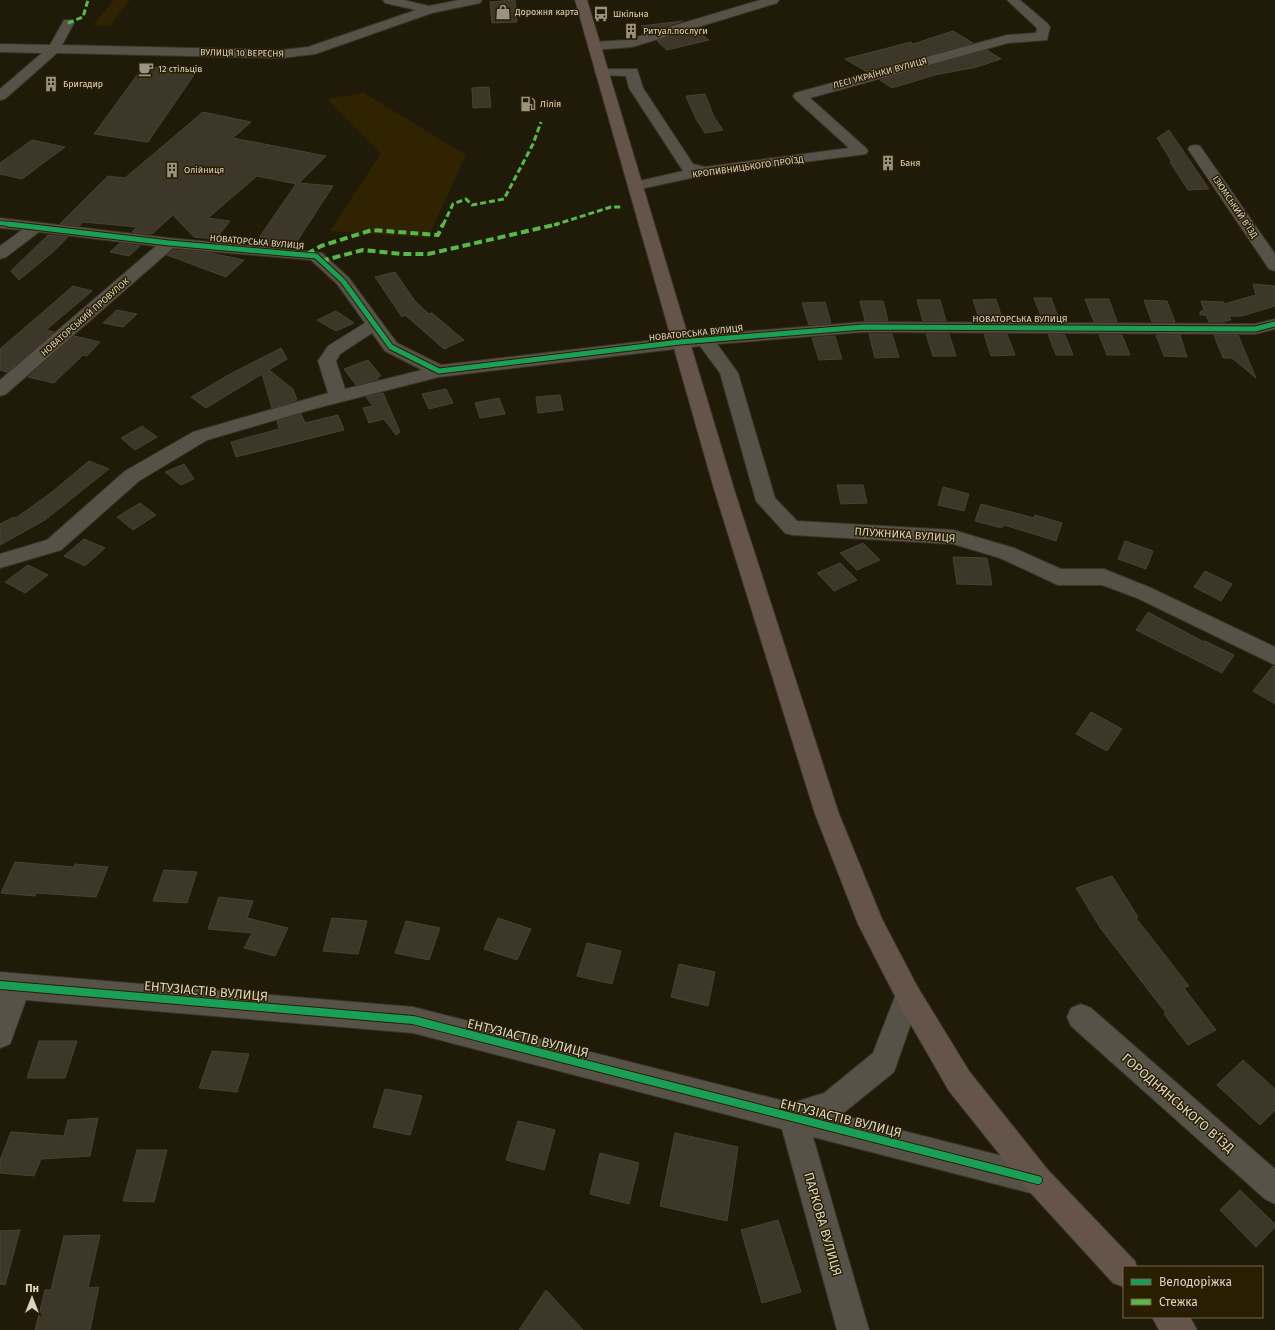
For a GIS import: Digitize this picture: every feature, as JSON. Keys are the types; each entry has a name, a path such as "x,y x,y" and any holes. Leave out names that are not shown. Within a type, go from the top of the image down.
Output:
{"highway":[{"path":"581,0 680,342 722,481 827,814 871,924 908,995 959,1081 1038,1180 1123,1271"},
{"path":"1169,1318 1181,1330"}],"street":[{"path":"390,0 425,5"},
{"name":"ВУЛИЦЯ 10 ВЕРЕСНЯ","path":"0,48 282,54 310,51 425,5 476,0"},
{"path":"594,46 627,44 773,0"},
{"name":"ЛЕСІ УКРАЇНКИ ВУЛИЦЯ","path":"861,151 800,96 1007,39 1042,37 1044,27 1013,0"},
{"path":"0,96 54,49 68,23"},
{"path":"627,44 636,88 688,168 705,172"},
{"path":"602,72 632,72"},
{"name":"ІЗЮМСЬКИЙ В’ЇЗД","path":"1195,149 1275,266"},
{"name":"КРОПИВНИЦЬКОГО ПРОЇЗД","path":"636,186 705,172 861,151"},
{"name":"НОВАТОРСЬКА ВУЛИЦЯ","path":"0,223 169,243 316,256 343,281 391,347 439,371"},
{"path":"0,254 35,228"},
{"name":"НОВАТОРСЬКИЙ ПРОВУЛОК","path":"0,390 169,243"},
{"path":"338,397 327,362 334,350 374,324"},
{"name":"НОВАТОРСЬКА ВУЛИЦЯ","path":"0,561 54,545 132,476 200,436 338,397 439,371 680,342 862,327 1255,329 1275,324"},
{"name":"ПЛУЖНИКА ВУЛИЦЯ","path":"705,340 729,373 766,501 792,528 953,537 1007,553 1058,578 1104,578 1144,593 1275,657"},
{"path":"0,1035 8,986"},
{"name":"ЕНТУЗІАСТІВ ВУЛИЦЯ","path":"8,986 413,1020 1038,1180"},
{"name":"ЕНТУЗІАСТІВ ВУЛИЦЯ","path":"793,1118 832,1105 884,1062 908,995"},
{"name":"ГОРОДНЯНСЬКОГО В’ЇЗД","path":"1081,1017 1275,1189"},
{"name":"ПАРКОВА ВУЛИЦЯ","path":"793,1118 853,1330"}],"shaded area":[{"path":"114,0 130,0 110,26 93,25"},
{"path":"364,93 466,155 428,238 330,231 381,153 327,99"}],"building":[{"name":"Дорожня карта","path":"515,0 517,22 492,23 490,2"},
{"path":"683,21 647,32 641,26"},
{"path":"695,29 709,40 667,50 657,41"},
{"path":"953,31 973,43 867,72 845,59 911,42 913,44"},
{"path":"987,50 1001,59 977,67 935,75 892,88 880,80"},
{"path":"143,67 198,69 148,142 94,134"},
{"path":"489,87 491,107 473,108 472,88"},
{"path":"705,94 714,117 723,130 705,133 696,119 686,96"},
{"path":"203,112 251,122 233,138 326,156 299,183 333,186 292,249 254,245 296,184 257,176 208,218 230,221 216,239 194,237 173,215 152,234 132,232 137,227 83,222 79,226 60,224 108,176 125,178"},
{"path":"1169,130 1209,189 1188,190 1157,138"},
{"path":"32,140 65,147 22,179 0,174 0,163"},
{"path":"48,235 68,237 53,252 19,280 11,271"},
{"path":"120,243 140,246 129,256 110,252"},
{"path":"174,250 206,252 244,260 226,277 167,255"},
{"path":"395,272 415,301 429,314 432,313 464,340 444,349 405,315 402,317 375,277"},
{"path":"1253,284 1275,286 1275,306 1242,316 1229,316 1231,320 1222,322 1209,322 1206,315 1200,315 1200,312 1204,310 1201,301 1224,302 1224,304 1256,295"},
{"path":"73,286 92,291 46,330 54,332 7,372 0,370 0,349"},
{"path":"1034,298 1051,298 1060,322 1043,321"},
{"path":"996,299 1003,321 980,321 973,300"},
{"path":"1085,299 1109,299 1117,322 1094,322"},
{"path":"917,300 940,300 946,321 923,321"},
{"path":"1144,300 1167,301 1175,322 1152,322"},
{"path":"860,301 883,301 888,321 865,321"},
{"path":"825,302 831,323 809,325 802,303"},
{"path":"117,310 137,314 123,327 103,323"},
{"path":"336,311 354,323 336,331 317,320"},
{"path":"869,334 892,334 899,357 875,358"},
{"path":"926,334 949,334 956,356 933,356"},
{"path":"984,334 1007,334 1015,355 991,356"},
{"path":"1048,334 1065,335 1073,355 1056,355"},
{"path":"1099,335 1122,335 1130,355 1107,355"},
{"path":"1156,335 1180,335 1187,357 1164,356"},
{"path":"1214,335 1238,335 1256,378 1232,358 1223,358"},
{"path":"74,336 100,342 87,356 83,355 54,383 28,377"},
{"path":"835,336 842,359 819,360 812,338"},
{"path":"281,348 287,359 269,370 293,389 297,400 272,408 262,374 206,408 191,397 232,373"},
{"path":"368,360 381,376 377,377 378,379 356,385 344,369"},
{"path":"446,389 453,403 429,409 422,394"},
{"path":"383,393 400,432 396,435 384,419 369,423 363,408 373,406 366,397"},
{"path":"560,395 563,410 538,413 536,397"},
{"path":"499,398 505,414 480,418 475,403"},
{"path":"301,414 305,423 338,415 344,430 236,457 231,442 279,429 277,421"},
{"path":"142,426 157,437 135,450 121,438"},
{"path":"89,461 109,469 45,520 0,545 0,524 14,517 16,518 52,492"},
{"path":"184,464 194,479 181,485 165,472"},
{"path":"837,485 863,485 867,503 841,504"},
{"path":"943,487 969,494 964,511 938,505"},
{"path":"140,503 156,515 133,530 117,517"},
{"path":"981,504 1034,518 1035,515 1062,523 1056,541 1004,525 1002,528 975,521"},
{"path":"84,539 105,548 85,566 64,556"},
{"path":"1125,541 1153,551 1146,569 1118,559"},
{"path":"863,543 880,560 857,570 840,553"},
{"path":"953,557 987,558 992,585 957,584"},
{"path":"840,563 857,580 834,591 817,573"},
{"path":"28,565 48,575 25,593 5,582"},
{"path":"1205,571 1232,584 1221,601 1194,587"},
{"path":"1148,612 1204,642 1205,641 1234,655 1222,673 1136,630"},
{"path":"1273,666 1275,666 1275,704 1253,691"},
{"path":"1091,712 1122,729 1107,751 1076,734"},
{"path":"15,862 74,867 75,864 108,867 96,897 36,893 35,896 1,893"},
{"path":"164,870 197,872 187,903 153,901"},
{"path":"1112,876 1138,917 1136,918 1189,986 1184,988 1216,1030 1188,1045 1164,1014 1166,1013 1101,929 1076,888"},
{"path":"219,897 253,901 247,918 288,928 275,956 244,948 252,933 208,929"},
{"path":"332,918 367,921 358,954 323,951"},
{"path":"498,918 531,929 517,960 484,949"},
{"path":"406,921 440,928 429,960 395,953"},
{"path":"587,943 621,951 612,984 577,976"},
{"path":"679,964 715,972 708,1006 671,997"},
{"path":"39,1041 77,1041 65,1078 27,1078"},
{"path":"212,1051 249,1054 237,1092 199,1088"},
{"path":"1243,1060 1275,1089 1275,1110 1260,1125 1217,1085"},
{"path":"385,1089 422,1096 410,1135 373,1127"},
{"path":"98,1118 90,1156 41,1159 34,1176 0,1173 0,1160 11,1132 64,1136 68,1120"},
{"path":"518,1121 555,1130 544,1170 506,1160"},
{"path":"675,1133 738,1147 727,1221 660,1206"},
{"path":"137,1150 167,1150 154,1202 123,1201"},
{"path":"600,1153 639,1163 629,1204 590,1194"},
{"path":"1240,1190 1275,1224 1275,1227 1256,1247 1220,1210"},
{"path":"778,1220 801,1292 762,1303 741,1230"},
{"path":"20,1230 5,1285 0,1284 0,1231"},
{"path":"100,1235 88,1288 99,1287 90,1330 35,1330 45,1290 51,1290 64,1236"},
{"path":"546,1290 583,1330 519,1330"}],"marked path":[{"path":"68,23 83,17 88,0"},
{"path":"307,254 321,246 372,230 438,235 453,204 466,199 472,205 504,199 533,144 541,122"},
{"path":"321,261 363,250 401,254 428,254 567,222 611,207 623,207"}],"cycle path":[{"path":"0,223 169,243 316,256 343,281 391,347 439,371 680,342 863,327 1255,329 1275,324"},
{"path":"0,985 413,1020 1038,1180"}],"place":[{"name":"Дорожня карта","path":"503,12"},
{"name":"Шкільна","path":"601,14"},
{"name":"Ритуал.послуги","path":"631,31"},
{"name":"12 стільців","path":"146,69"},
{"name":"Бригадир","path":"51,84"},
{"name":"Лілія","path":"528,104"},
{"name":"Баня","path":"888,163"},
{"name":"Олійниця","path":"172,170"}]}
